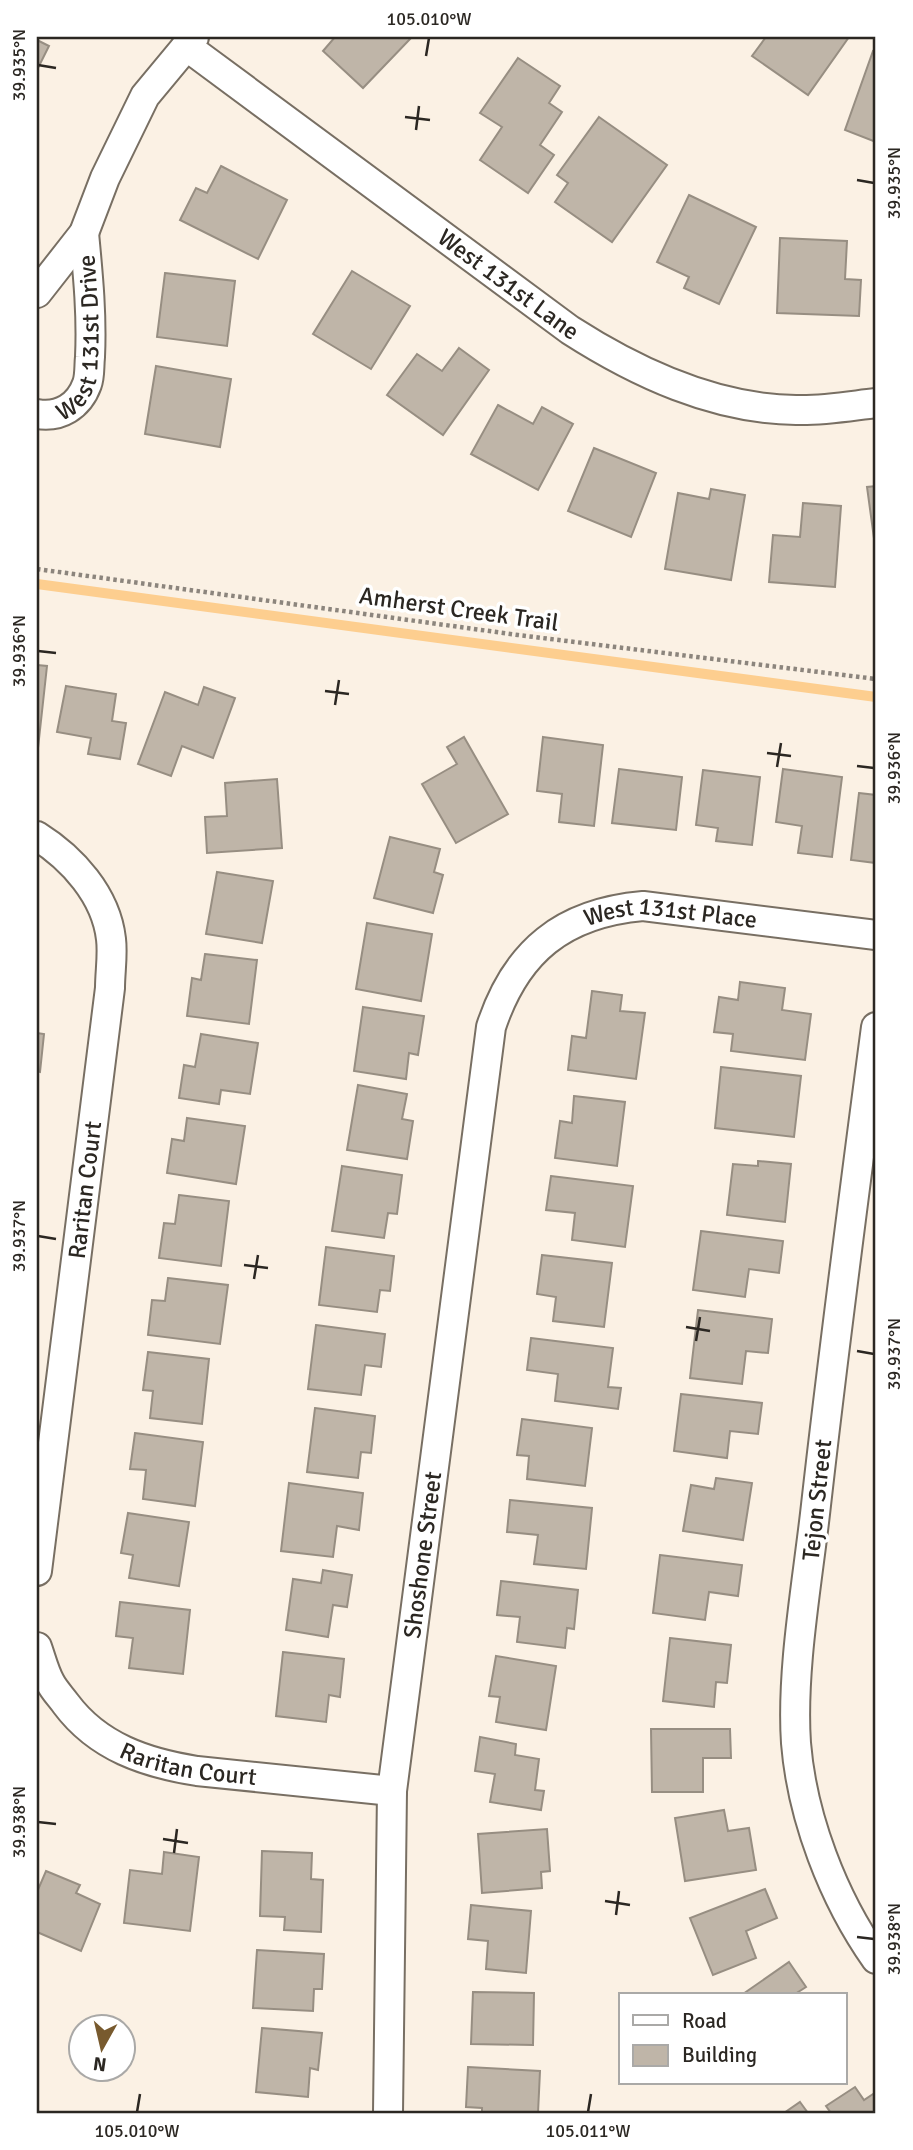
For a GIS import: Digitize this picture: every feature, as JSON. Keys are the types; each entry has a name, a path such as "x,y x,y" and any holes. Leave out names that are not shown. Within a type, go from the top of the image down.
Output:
{"street":[{"name":"West 131st Drive","path":"37,293 84,233 105,178 145,96 190,41"},
{"name":"West 131st Lane","path":"190,41 570,330 619,360 648,375 696,392 746,405 795,410 876,403"},
{"name":"West 131st Drive","path":"37,414 45,416 64,412 79,400 88,382 92,317 84,233"},
{"name":"Raritan Court","path":"37,836 74,865 94,891 106,917 111,939 110,988 37,1571"},
{"name":"West 131st Place","path":"500,1001 524,964 543,943 589,915 614,908 643,906 876,935"},
{"name":"Shoshone Street","path":"388,2113 393,1791 491,1027 500,1001"},
{"name":"Tejon Street","path":"876,1027 832,1361 797,1674 796,1741 801,1779 827,1866 843,1901 876,1959"},
{"name":"Raritan Court","path":"37,1647 50,1684 77,1719 107,1742 134,1756 165,1766 197,1771 393,1791"}],"path":[{"name":"Amherst Creek Trail","path":"37,569 518,635 876,679"}],"building":[{"path":"335,37 412,37 363,88 323,51"},
{"path":"766,37 849,37 808,95 752,56"},
{"path":"37,40 49,46 37,70"},
{"path":"873,51 876,52 876,142 845,130"},
{"path":"518,58 560,86 549,103 562,112 540,145 554,155 528,193 480,160 502,127 480,113"},
{"path":"599,117 667,165 612,242 555,202 568,183 557,175"},
{"path":"221,166 287,200 258,259 180,220 196,188 207,193"},
{"path":"689,195 756,227 719,304 684,288 689,277 657,262"},
{"path":"780,238 847,241 845,279 861,280 859,316 777,313"},
{"path":"352,271 410,306 371,369 313,334"},
{"path":"165,273 235,281 227,346 157,337"},
{"path":"459,348 489,370 443,435 387,395 417,354 442,371"},
{"path":"156,366 231,379 220,447 145,434"},
{"path":"498,405 533,424 542,407 573,424 538,490 471,454"},
{"path":"594,448 656,473 631,537 568,511"},
{"path":"876,486 876,553 867,487"},
{"path":"711,489 745,495 731,580 665,569 678,493 709,499"},
{"path":"803,503 841,506 835,587 769,582 773,535 800,537"},
{"path":"37,665 47,666 38,748 37,748"},
{"path":"66,686 116,694 112,721 126,723 120,759 88,754 91,738 57,732"},
{"path":"204,687 235,698 213,758 182,746 171,776 138,764 165,692 198,705"},
{"path":"464,737 508,814 456,843 422,784 457,764 447,747"},
{"path":"543,737 603,745 594,826 559,822 562,794 537,791"},
{"path":"619,769 682,777 676,830 612,823"},
{"path":"783,769 842,777 832,857 798,853 802,826 776,822"},
{"path":"703,770 760,777 752,845 716,841 718,828 696,825"},
{"path":"277,779 282,848 207,853 205,817 227,816 225,783"},
{"path":"859,793 876,795 876,863 851,860"},
{"path":"390,837 440,849 434,872 443,875 433,913 374,898"},
{"path":"217,872 273,881 262,943 206,934"},
{"path":"367,923 432,934 421,1001 356,989"},
{"path":"205,954 257,960 249,1024 187,1016 192,978 201,980"},
{"path":"740,982 785,988 782,1010 811,1014 805,1060 731,1051 733,1034 714,1032 719,997 738,1000"},
{"path":"592,991 622,995 620,1011 645,1013 636,1079 568,1070 572,1036 586,1038"},
{"path":"363,1007 424,1016 418,1055 409,1053 406,1079 354,1071"},
{"path":"37,1033 44,1034 40,1072 37,1071"},
{"path":"201,1034 258,1043 250,1094 221,1090 219,1104 179,1098 184,1065 195,1067"},
{"path":"721,1067 801,1076 794,1137 715,1128"},
{"path":"358,1085 407,1094 402,1119 413,1121 407,1159 347,1150"},
{"path":"574,1096 625,1102 617,1166 555,1158 560,1121 572,1123"},
{"path":"187,1118 245,1126 236,1184 167,1173 172,1139 184,1141"},
{"path":"758,1161 791,1164 785,1222 727,1215 733,1164 758,1166"},
{"path":"342,1166 402,1175 397,1214 388,1213 384,1238 332,1231"},
{"path":"551,1176 633,1186 625,1247 572,1240 575,1213 546,1210"},
{"path":"179,1195 229,1201 221,1266 159,1258 164,1223 175,1224"},
{"path":"701,1231 783,1241 779,1273 749,1269 745,1297 693,1290"},
{"path":"326,1247 394,1256 390,1291 380,1290 377,1312 319,1305"},
{"path":"542,1255 612,1263 604,1327 553,1321 556,1297 537,1294"},
{"path":"168,1278 228,1285 220,1344 148,1335 152,1300 165,1301"},
{"path":"698,1310 772,1319 768,1353 746,1351 742,1384 690,1378"},
{"path":"316,1325 385,1334 381,1367 365,1365 361,1395 308,1389"},
{"path":"531,1338 613,1348 608,1387 621,1388 618,1409 555,1401 558,1374 527,1370"},
{"path":"148,1352 209,1359 202,1424 150,1418 153,1391 143,1390"},
{"path":"681,1394 762,1403 758,1434 730,1431 727,1458 674,1451"},
{"path":"315,1408 375,1416 371,1453 361,1452 358,1478 307,1472"},
{"path":"522,1419 592,1428 585,1486 527,1479 529,1456 517,1455"},
{"path":"135,1433 203,1442 195,1506 143,1499 146,1470 130,1469"},
{"path":"716,1478 752,1483 743,1540 683,1531 691,1485 714,1489"},
{"path":"289,1483 363,1493 359,1530 337,1526 333,1557 281,1551"},
{"path":"510,1500 592,1508 586,1569 534,1564 538,1535 507,1532"},
{"path":"128,1513 189,1522 179,1586 129,1578 133,1555 121,1553"},
{"path":"660,1555 742,1565 738,1596 709,1592 705,1620 653,1613"},
{"path":"323,1570 352,1575 347,1607 333,1605 328,1637 286,1630 293,1579 321,1583"},
{"path":"501,1581 578,1590 574,1629 567,1628 565,1648 517,1642 520,1617 497,1615"},
{"path":"120,1602 190,1610 183,1674 129,1668 133,1638 116,1636"},
{"path":"670,1638 731,1645 727,1683 716,1682 714,1707 663,1701"},
{"path":"283,1652 344,1659 340,1697 329,1695 326,1722 276,1716"},
{"path":"496,1656 556,1666 546,1730 496,1722 500,1697 489,1696"},
{"path":"651,1729 730,1729 731,1758 703,1758 703,1792 652,1792"},
{"path":"480,1737 516,1744 515,1755 539,1759 535,1790 544,1791 541,1810 490,1802 495,1774 475,1771"},
{"path":"724,1810 728,1831 749,1828 756,1870 685,1881 675,1818"},
{"path":"547,1829 550,1871 541,1872 542,1888 482,1893 478,1834"},
{"path":"262,1851 312,1853 311,1879 323,1880 321,1932 284,1930 285,1917 260,1916"},
{"path":"164,1852 199,1857 190,1931 124,1923 130,1870 162,1874"},
{"path":"46,1871 80,1885 76,1893 100,1904 81,1951 37,1932 37,1892"},
{"path":"765,1889 777,1918 746,1931 756,1958 713,1975 690,1918"},
{"path":"471,1905 531,1911 526,1973 486,1969 488,1941 468,1939"},
{"path":"257,1950 324,1954 322,1989 314,1989 313,2011 253,2008"},
{"path":"789,1962 806,1987 797,1993 744,1993"},
{"path":"473,1992 534,1993 533,2045 471,2044"},
{"path":"262,2028 322,2033 318,2070 310,2068 308,2097 256,2092"},
{"path":"468,2067 540,2071 538,2113 482,2113 482,2108 466,2107"},
{"path":"855,2087 864,2100 876,2092 876,2113 831,2113 826,2106"},
{"path":"800,2102 808,2113 784,2113"}],"waterway":[{"path":"37,584 876,697"}]}
